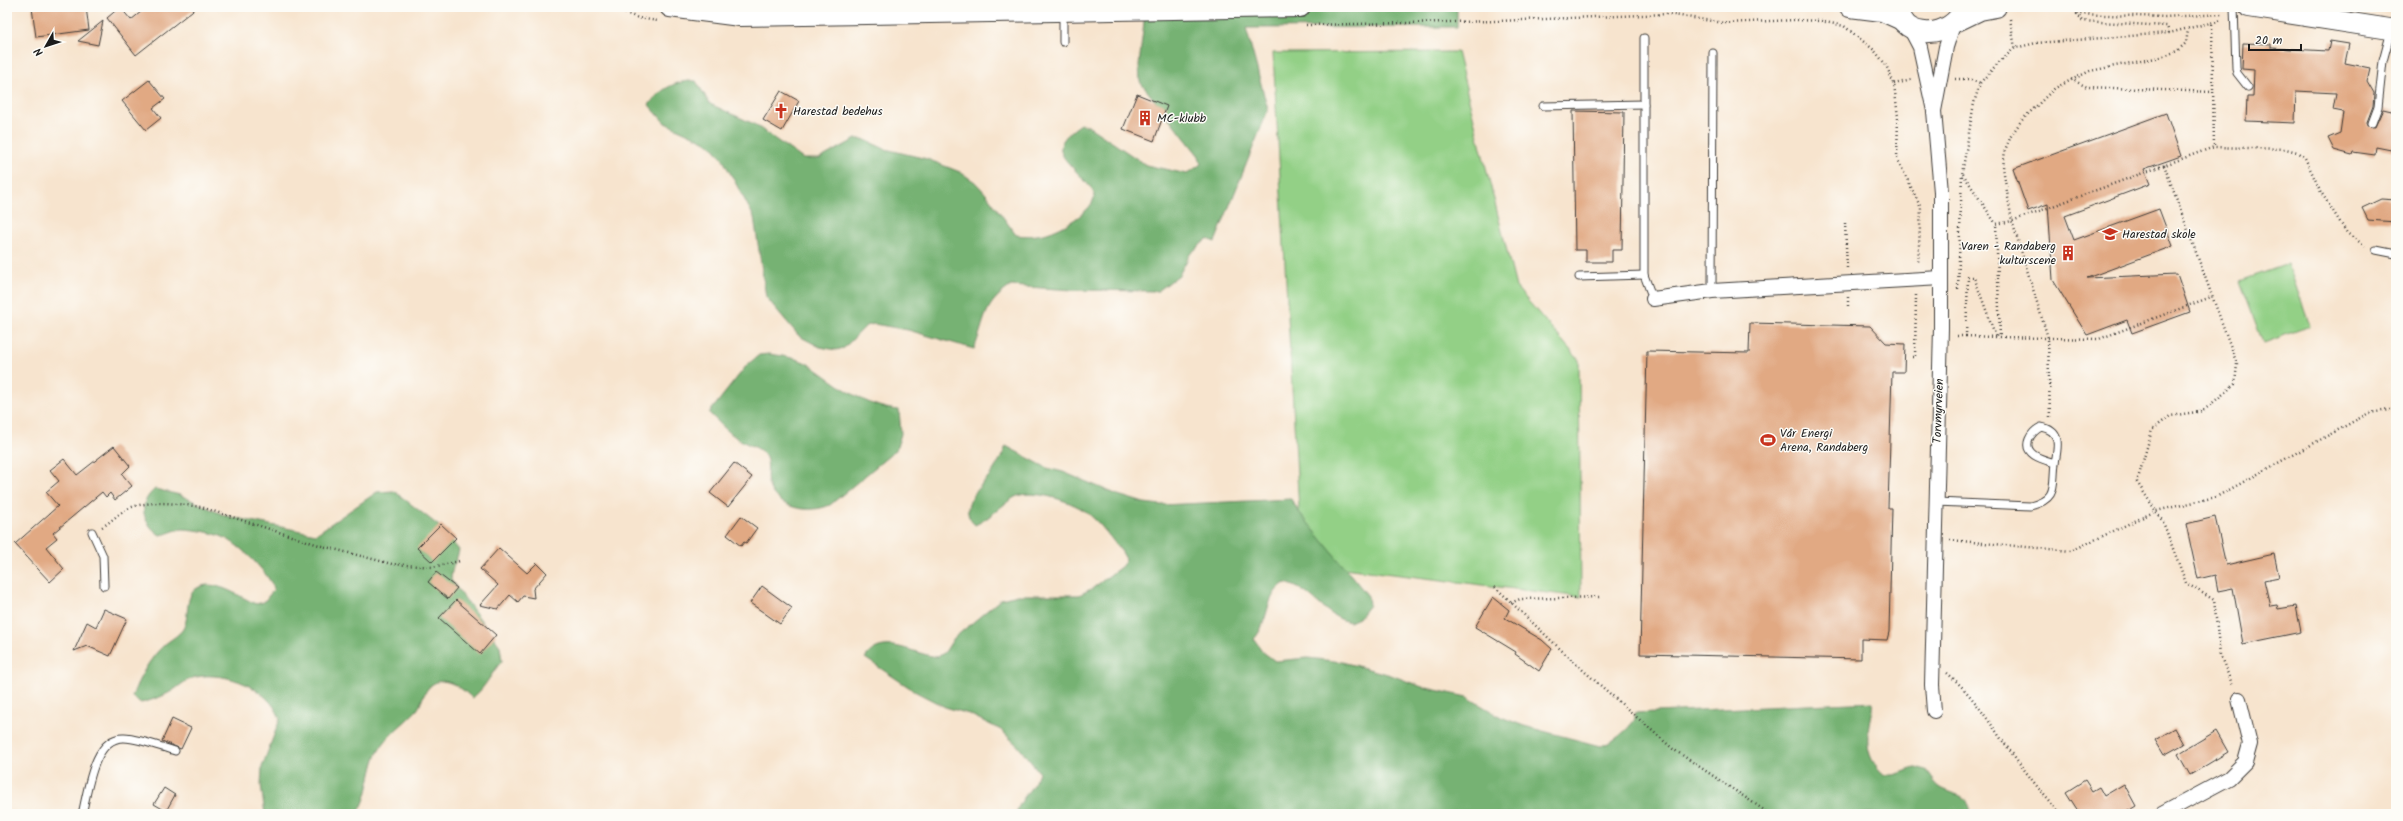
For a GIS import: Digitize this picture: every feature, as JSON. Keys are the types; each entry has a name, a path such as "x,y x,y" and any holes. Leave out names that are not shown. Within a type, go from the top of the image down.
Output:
{"main road":[{"path":"670,7 740,16 1064,11 1301,16"},
{"path":"1850,7 1882,11 1903,18 1920,31 1931,33 1942,30 1957,18 1980,10 2003,12"},
{"path":"2241,12 2394,29"}],"street":[{"path":"1903,18 1920,47 1934,111"},
{"path":"1934,111 1946,47 1957,18"},
{"name":"Torvmyrveien","path":"1934,111 1941,192 1941,278 1932,670 1934,711"},
{"path":"1653,299 1712,291 1847,282 1941,278"},
{"path":"2162,814 2229,778 2246,762 2250,744 2239,699"}],"lane":[{"path":"2234,7 2241,12 2237,73 2248,87"},
{"path":"1063,42 1064,11"},
{"path":"2372,123 2378,107 2383,61 2394,29"},
{"path":"1644,38 1644,275 1653,299"},
{"path":"1712,53 1712,291"},
{"path":"1543,106 1644,104"},
{"path":"2376,250 2396,254"},
{"path":"1579,277 1644,275"},
{"path":"1935,502 2030,506 2040,504 2052,492 2055,482 2055,463 2058,443 2056,435 2050,429 2041,427 2033,430 2028,438 2028,446 2032,454 2055,463"},
{"path":"92,532 104,556 104,586"},
{"path":"82,814 98,756 107,743 122,738 175,751"}],"path":[{"path":"2003,12 2015,48"},
{"path":"1958,296 1962,174 1974,103 1980,83 1999,62 2015,48 2036,43 2169,33 2212,24 2241,12"},
{"path":"2169,33 2167,26 2083,21 2077,14 2165,17 2241,12"},
{"path":"1301,16 1497,21 1668,14 1724,23 1821,21 1844,26 1861,38 1886,65 1894,84 1898,117 1897,158 1921,208 1915,357 1912,357"},
{"path":"2212,24 2214,147"},
{"path":"2050,429 2048,338 2012,221 2002,168 2005,150 2011,136 2021,121 2055,88 2090,71 2161,57 2177,51 2186,42 2188,30"},
{"path":"1953,78 1968,79 1980,83"},
{"path":"1894,84 1912,79"},
{"path":"2071,79 2086,87 2213,92"},
{"path":"1996,224 2012,221 2214,147 2286,149 2297,152 2305,158 2321,192 2347,233 2360,244 2376,250"},
{"path":"2164,165 2211,298 2237,364 2235,384 2203,411 2170,416 2152,430 2136,482 2163,522 2186,583 2214,600 2220,655 2239,699"},
{"path":"1962,174 1996,224 2000,337"},
{"path":"1845,223 1848,306"},
{"path":"1966,336 1968,277 1974,277 1996,337"},
{"path":"1956,336 2099,339 2211,298"},
{"path":"1950,540 2071,551 2156,511 2216,497 2369,413 2396,410"},
{"path":"92,532 128,509 140,505 181,504 201,507 322,546 392,564 433,567 460,561"},
{"path":"1495,587 1576,664 1673,749 1770,814"},
{"path":"1511,603 1520,599 1602,597"},
{"path":"1932,670 1948,674 1957,682 2046,798 2061,814"}],"green space":[{"path":"1140,7 1457,7 1457,27 1246,28 1268,110 1215,242 1207,239 1190,254 1179,275 1158,291 1073,290 1011,286 995,300 990,307 986,314 974,349 908,330 874,324 866,326 844,348 836,350 820,347 799,336 766,297 754,217 722,158 712,146 704,141 665,123 649,105 663,90 682,82 696,81 710,104 754,124 803,159 819,159 856,139 863,139 885,149 927,159 960,172 975,182 987,195 1016,235 1030,236 1043,234 1057,229 1074,220 1089,208 1093,201 1094,193 1065,159 1061,147 1064,140 1070,133 1081,124 1088,126 1146,165 1187,174 1201,164 1199,156 1140,82 1139,65 1145,13"},
{"path":"1457,52 1516,287 1579,360 1581,597 1302,563 1273,53"},
{"path":"2288,264 2310,326 2263,343 2240,281"},
{"path":"769,354 806,363 852,394 874,404 899,410 901,434 896,450 830,505 822,508 795,508 779,500 773,494 769,486 767,478 768,465 766,457 763,453 733,435 709,413 747,365 759,355"},
{"path":"1006,446 1047,468 1063,472 1118,495 1144,503 1161,505 1291,499 1299,512 1368,596 1369,605 1359,618 1350,622 1333,615 1303,591 1285,583 1278,588 1274,594 1263,625 1254,639 1263,652 1275,661 1308,658 1342,662 1391,675 1422,687 1467,697 1501,717 1524,726 1600,746 1610,742 1624,732 1635,719 1634,713 1873,702 1868,744 1872,760 1879,770 1887,775 1892,775 1921,768 1927,772 1941,788 1964,799 1968,803 1971,814 1016,814 1039,772 1018,746 1001,730 969,714 945,707 916,692 865,658 872,650 890,646 938,657 945,652 954,638 1001,599 1018,595 1079,595 1093,588 1122,566 1126,559 1103,528 1084,510 1065,501 1043,495 1032,494 1015,497 986,519 975,525 970,518 968,511 969,504 977,490 993,471"},
{"path":"155,489 180,495 226,516 316,534 377,492 394,491 439,526 459,550 452,571 451,580 500,646 502,661 481,690 472,698 454,684 448,682 441,681 430,686 417,710 391,734 378,752 364,802 356,814 265,814 261,785 262,767 280,719 275,708 267,699 246,684 233,679 208,676 189,679 168,693 145,702 141,703 132,697 149,662 164,645 183,629 187,618 189,599 196,589 208,585 215,586 230,591 256,604 264,602 274,589 271,582 260,567 245,552 219,535 184,529 160,535 154,530 146,519 144,507 149,495"}],"building":[{"path":"86,7 89,30 36,37 32,8"},
{"path":"120,7 131,20 147,7 197,7 136,55 107,18"},
{"path":"103,21 98,45 78,41"},
{"path":"2330,41 2349,44 2345,63 2370,68 2367,81 2374,93 2373,106 2367,122 2368,126 2375,127 2383,109 2396,112 2396,151 2376,147 2375,155 2353,152 2352,155 2334,150 2328,138 2340,133 2343,112 2333,110 2336,93 2296,91 2295,123 2246,121 2247,97 2253,97 2254,70 2242,69 2243,43 2271,44 2271,48 2328,51"},
{"path":"149,80 165,99 153,108 161,118 146,130 122,101"},
{"name":"Harestad bedehus","path":"781,91 799,101 782,131 763,120"},
{"name":"MC-klubb","path":"1137,94 1167,106 1154,141 1123,129"},
{"path":"1573,111 1624,112 1622,250 1612,250 1612,262 1586,262 1586,250 1575,250"},
{"name":"Harestad skole","path":"2166,113 2181,156 2144,169 2150,184 2065,216 2074,240 2159,209 2173,246 2087,278 2177,274 2190,312 2132,333 2127,320 2087,335 2053,280 2048,204 2028,211 2013,169"},
{"path":"2381,199 2396,200 2396,222 2368,220 2362,208"},
{"name":"Vår Energi Arena, Randaberg","path":"1750,323 1870,326 1886,343 1905,344 1904,372 1892,372 1888,508 1892,508 1889,632 1887,640 1861,639 1861,659 1640,654 1647,351 1749,353"},
{"path":"114,446 130,466 122,474 132,486 115,500 110,493 106,497 102,492 53,533 57,538 46,547 64,569 50,582 15,544 58,506 46,492 59,481 50,470 64,459 77,475"},
{"path":"734,463 752,477 728,507 710,493"},
{"path":"741,516 757,528 746,543 744,542 741,546 727,535"},
{"path":"2215,517 2226,565 2274,554 2279,577 2264,580 2270,606 2277,605 2278,609 2296,606 2301,632 2243,644 2233,588 2218,591 2215,575 2198,579 2186,524"},
{"path":"441,524 456,538 432,562 417,548"},
{"path":"499,548 527,573 537,563 547,573 533,589 534,598 523,596 518,602 510,595 498,609 480,605 498,585 480,569"},
{"path":"436,572 457,588 448,599 428,582"},
{"path":"762,586 792,608 780,624 750,603"},
{"path":"1493,597 1509,610 1505,618 1542,640 1552,649 1539,671 1515,654 1516,652 1475,627"},
{"path":"456,600 496,635 480,654 439,618"},
{"path":"104,609 127,619 110,656 87,646 74,651 87,622 96,627"},
{"path":"172,719 191,728 181,749 162,741"},
{"path":"2175,728 2184,744 2164,755 2155,740"},
{"path":"2216,731 2228,752 2190,775 2178,754"},
{"path":"2085,780 2092,791 2099,787 2104,796 2124,784 2136,806 2123,814 2080,814 2066,792"},
{"path":"164,788 175,795 166,811 154,804"}],"place":[{"name":"Harestad bedehus","path":"781,111"},
{"name":"MC-klubb","path":"1145,118"},
{"name":"Harestad skole","path":"2110,234"},
{"name":"Varen - Randaberg kulturscene","path":"2068,253"},
{"name":"Vår Energi Arena, Randaberg","path":"1768,440"}]}
